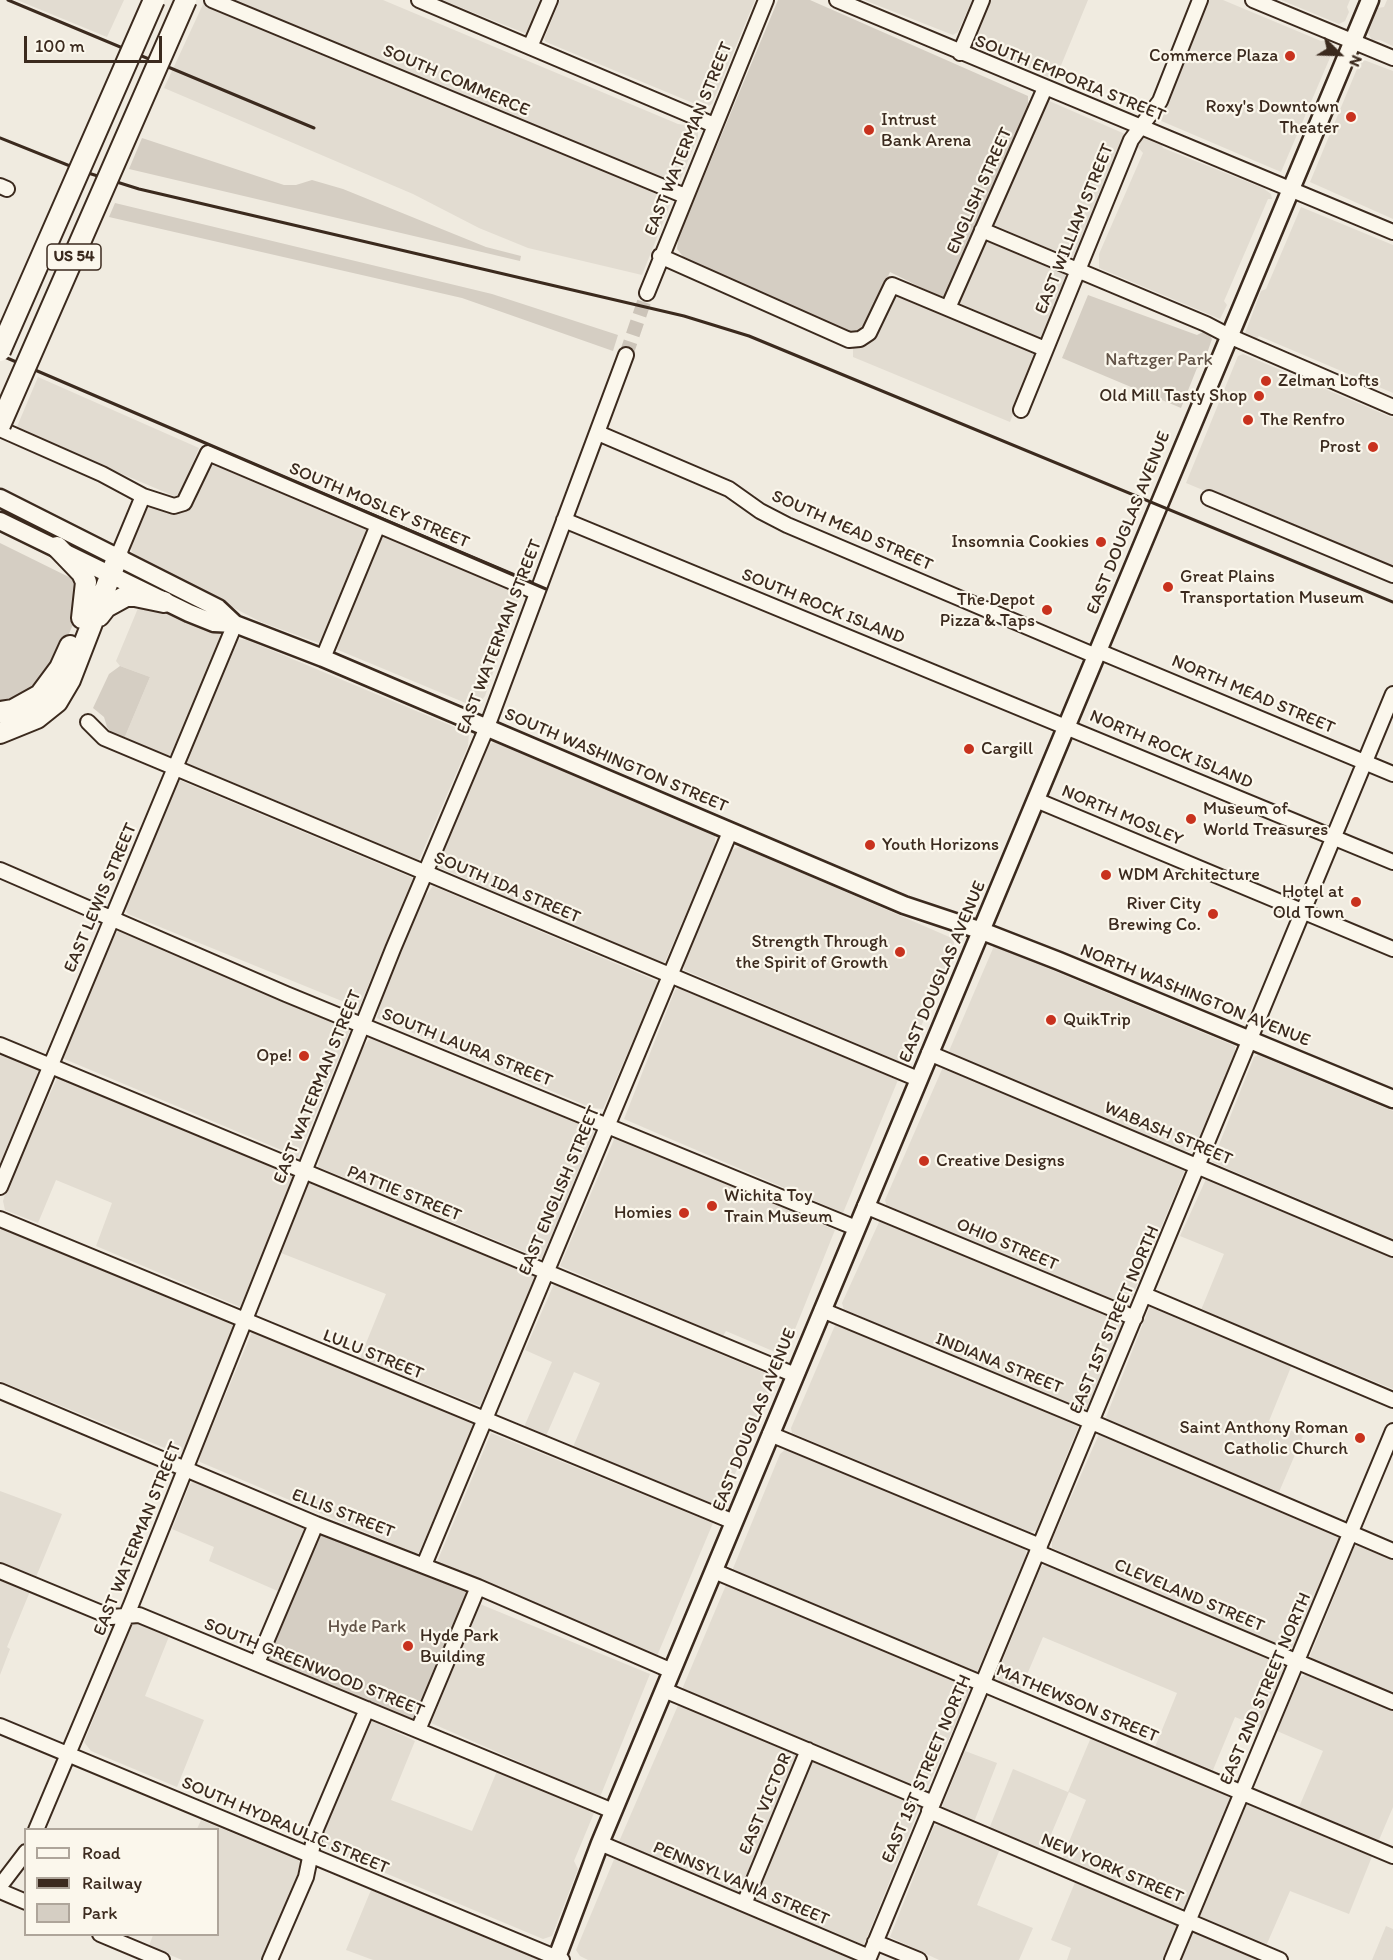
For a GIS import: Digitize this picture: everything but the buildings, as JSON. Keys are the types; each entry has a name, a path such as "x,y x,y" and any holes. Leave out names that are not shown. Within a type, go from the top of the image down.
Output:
{"highway":[{"path":"121,74 145,0"},
{"name":"US 54","path":"0,351 154,0"},
{"name":"US 54","path":"0,427 186,0"},
{"path":"148,90 195,0"},
{"path":"57,547 82,573 86,582 82,618"},
{"path":"0,712 27,704 50,684 95,590 112,568"},
{"path":"0,734 37,718 57,702 70,680 82,651 112,568"},
{"path":"82,651 100,614 118,599 135,596 164,602"}],"main road":[{"name":"EAST DOUGLAS AVENUE","path":"558,1959 600,1843 1370,0"},
{"name":"SOUTH WASHINGTON STREET","path":"0,498 164,602 214,623 235,624 323,658 904,905 982,931"},
{"name":"SOUTH WASHINGTON STREET","path":"0,521 57,547 218,608 235,624"},
{"name":"NORTH WASHINGTON AVENUE","path":"982,931 1393,1099"}],"street":[{"name":"SOUTH COMMERCE","path":"212,0 685,196"},
{"path":"419,0 714,125"},
{"path":"530,47 550,0"},
{"name":"EAST WATERMAN STREET","path":"647,293 660,256 766,0"},
{"name":"SOUTH EMPORIA STREET","path":"837,0 1393,232"},
{"path":"960,53 982,0"},
{"name":"EAST WILLIAM STREET","path":"1021,410 1131,140 1160,101 1200,0"},
{"path":"1253,0 1393,58"},
{"name":"ENGLISH STREET","path":"948,308 1045,87"},
{"path":"982,230 1206,324 1393,407"},
{"path":"660,256 849,340 860,339 869,333 892,285 1045,349"},
{"name":"EAST WATERMAN STREET","path":"37,1828 126,1616 363,1025 487,727 626,356"},
{"path":"0,427 102,474 143,496 112,568"},
{"name":"SOUTH MEAD STREET","path":"598,433 729,489 760,511 787,525 1097,653"},
{"name":"SOUTH MOSLEY STREET","path":"143,496 174,506 184,503 208,453 536,592"},
{"path":"1209,498 1393,575"},
{"name":"SOUTH ROCK ISLAND","path":"564,520 1067,726"},
{"path":"323,658 378,525"},
{"name":"EAST LEWIS STREET","path":"0,1187 235,624"},
{"name":"NORTH MEAD STREET","path":"1097,653 1393,774"},
{"name":"EAST 1ST STREET NORTH","path":"868,1959 1393,694"},
{"name":"SOUTH IDA STREET","path":"88,722 104,738 918,1079"},
{"name":"NORTH ROCK ISLAND","path":"1067,726 1393,862"},
{"name":"NORTH MOSLEY","path":"1036,800 1393,949"},
{"name":"EAST ENGLISH STREET","path":"424,1565 730,832"},
{"name":"SOUTH LAURA STREET","path":"0,870 363,1025 856,1228"},
{"name":"PATTIE STREET","path":"0,1045 795,1376"},
{"name":"WABASH STREET","path":"929,1053 1393,1249"},
{"name":"OHIO STREET","path":"865,1206 1135,1318"},
{"name":"LULU STREET","path":"0,1219 734,1522"},
{"path":"1145,1295 1393,1400"},
{"name":"INDIANA STREET","path":"822,1310 1092,1422 1393,1551"},
{"name":"ELLIS STREET","path":"0,1391 316,1524 478,1587 672,1671"},
{"name":"EAST 2ND STREET NORTH","path":"1172,1960 1393,1431"},
{"name":"CLEVELAND STREET","path":"770,1434 1393,1702"},
{"path":"257,1664 316,1524"},
{"name":"SOUTH GREENWOOD STREET","path":"0,1571 111,1617 139,1615 613,1812"},
{"name":"MATHEWSON STREET","path":"714,1571 1393,1856"},
{"path":"418,1730 478,1587"},
{"name":"NEW YORK STREET","path":"664,1690 808,1750 931,1807 1280,1960"},
{"path":"270,1960 306,1877 316,1828 367,1709"},
{"name":"SOUTH HYDRAULIC STREET","path":"0,1726 558,1959"},
{"name":"EAST VICTOR","path":"744,1904 808,1750"},
{"name":"PENNSYLVANIA STREET","path":"600,1843 868,1959"},
{"path":"0,1886 24,1855"},
{"path":"0,1891 24,1901"},
{"path":"102,1936 162,1960"},
{"path":"875,1942 919,1960"}],"shaded area":[{"path":"17,0 124,0 107,37"},
{"path":"205,0 665,194 669,198 670,205 642,275 528,248 479,228 413,194 164,88"},
{"path":"226,0 383,0 678,124 693,126 698,130 698,137 680,180 669,184 523,120 497,113"},
{"path":"442,0 543,0 527,34"},
{"path":"560,0 755,0 712,104 705,108 546,42 544,39"},
{"path":"864,0 972,0 958,32 953,35"},
{"path":"990,0 1088,0 1055,80 974,44"},
{"path":"1207,0 1223,0 1321,41 1328,40 1333,45 1332,53 1281,172 1159,120 1158,116"},
{"path":"1281,0 1350,0 1347,7 1349,12 1345,21 1339,24"},
{"path":"1387,0 1393,0 1393,46 1380,40 1372,40 1368,33 1378,8 1384,7"},
{"path":"1364,60 1393,71 1393,219 1310,182 1359,64"},
{"path":"1047,100 1125,134 1077,255 1071,258 994,225 992,222"},
{"path":"1145,134 1159,139 1163,148 1263,188 1271,194 1272,199 1268,199 1224,301 1227,305 1220,319 1099,268 1099,254 1143,153 1136,145"},
{"path":"1301,207 1393,245 1393,393 1259,336 1254,341 1244,336 1261,291 1266,289"},
{"path":"985,242 993,242 1062,271 1067,277 1041,340 959,304"},
{"path":"895,293 1035,352 1036,357 1010,422 853,357 853,345"},
{"path":"1243,354 1393,418 1393,569 1186,483 1238,356"},
{"path":"38,377 199,448 179,496 174,496 16,429"},
{"path":"213,465 521,591 485,696 480,702 468,704 343,652 261,622 138,558 132,552 130,544 146,509 158,506 185,512 195,502 206,470"},
{"path":"141,601 220,634 219,645 172,754 164,756 124,739 150,677 120,666 116,661"},
{"path":"237,639 247,640 469,733 468,746 419,860 186,763 187,754"},
{"path":"494,742 715,835 715,847 665,962 660,963 440,868 443,852 487,746"},
{"path":"179,780 413,878 359,1008 128,914 126,911 128,895"},
{"path":"740,846 954,939 954,949 905,1064 684,970 684,962 732,850"},
{"path":"433,886 657,981 657,986 603,1109 592,1108 377,1018 381,999 422,901"},
{"path":"120,929 351,1028 298,1157 62,1058 110,940"},
{"path":"994,946 1235,1046 1235,1053 1196,1148 1184,1152 949,1051"},
{"path":"678,988 898,1080 843,1213 624,1119 675,990"},
{"path":"373,1034 596,1128 542,1259 318,1167 321,1149 359,1053"},
{"path":"0,1051 33,1065 38,1070 34,1088 0,1173"},
{"path":"1258,1055 1393,1111 1393,1239 1212,1162 1254,1057"},
{"path":"943,1067 1185,1170 1128,1307 887,1208 885,1200"},
{"path":"58,1076 292,1172 292,1183 240,1307 96,1246 112,1203 56,1180 38,1223 5,1210 3,1201 6,1190"},
{"path":"615,1137 835,1230 785,1354 782,1355 726,1331 723,1336 560,1266"},
{"path":"1207,1177 1393,1253 1393,1389 1201,1310 1224,1254 1180,1236"},
{"path":"309,1182 533,1274 535,1277 480,1406 360,1358 386,1294 281,1253"},
{"path":"880,1220 1121,1320 1122,1326 1088,1407 1082,1410 844,1310 842,1303"},
{"path":"0,1226 233,1322 234,1329 185,1450 177,1453 0,1381"},
{"path":"554,1284 772,1376 774,1382 721,1507 573,1447 600,1383 574,1372 546,1436 524,1427 552,1362 525,1350"},
{"path":"1154,1304 1293,1362 1269,1421 1303,1436 1279,1492 1110,1421 1106,1417 1150,1306"},
{"path":"836,1323 1079,1425 1036,1531 1029,1532 792,1433 791,1428"},
{"path":"252,1332 473,1423 474,1427 419,1553 414,1553 200,1462 199,1458"},
{"path":"491,1433 713,1523 657,1656 437,1562"},
{"path":"1099,1434 1339,1533 1340,1537 1295,1646 1287,1649 1052,1548 1052,1540"},
{"path":"786,1449 1023,1547 1026,1551 1025,1561 977,1672 732,1571 780,1454"},
{"path":"194,1481 305,1528 280,1592 209,1561 214,1547 172,1529 190,1484"},
{"path":"0,1491 62,1514 36,1577 0,1562"},
{"path":"1356,1543 1393,1556 1393,1694 1313,1660 1310,1656"},
{"path":"1045,1565 1283,1664 1285,1674 1260,1727 1235,1717 1213,1770 1155,1747 1177,1693 1043,1637 1020,1691 999,1681 997,1674 1041,1567"},
{"path":"0,1576 31,1589 7,1647 10,1649 0,1675"},
{"path":"726,1585 967,1685 969,1693 926,1791 922,1792 684,1692 683,1687"},
{"path":"480,1604 650,1674 600,1797 431,1723"},
{"path":"139,1620 170,1634 145,1696 204,1720 177,1787 91,1751 84,1742 132,1625"},
{"path":"1306,1674 1393,1710 1393,1807 1379,1840 1299,1807 1323,1751 1277,1731 1300,1678"},
{"path":"679,1703 921,1804 863,1947 618,1844"},
{"path":"372,1721 415,1741 391,1800 472,1831 497,1771 594,1813 574,1861 578,1869 552,1936 543,1939 323,1847 321,1837"},
{"path":"1092,1735 1229,1794 1231,1798 1184,1908 1179,1909 1062,1859 1086,1800 1069,1792 1044,1851 989,1829 1013,1769 1068,1792"},
{"path":"965,1751 997,1763 974,1822 943,1809"},
{"path":"1250,1802 1373,1854 1349,1914 1290,1891 1266,1946 1200,1916 1246,1805"},
{"path":"201,1820 301,1863 300,1873 264,1960 182,1960 149,1946 153,1936 219,1936 219,1828 197,1828"},
{"path":"942,1822 1000,1849 977,1905 1033,1928 1019,1960 939,1960 890,1937 934,1826"},
{"path":"615,1857 857,1960 588,1960 580,1956 576,1950"},
{"path":"1076,1880 1176,1921 1177,1928 1163,1960 1067,1960 1071,1948 1051,1940"},
{"path":"371,1890 541,1960 373,1960 346,1950"},
{"path":"1386,1926 1393,1929 1393,1960 1372,1960"},
{"path":"1197,1930 1268,1960 1181,1960 1193,1932"}],"green space":[{"path":"778,0 810,0 1028,96 1028,104 946,300 890,272 862,331 853,335 689,264 677,249 678,239"},
{"path":"142,138 284,185 296,185 312,180 343,189 486,247 521,256 520,261 129,169"},
{"path":"115,203 492,294 618,335 613,351 462,298 109,217"},
{"name":"Naftzger Park","path":"1088,295 1197,335 1205,331 1209,334 1212,339 1203,365 1197,368 1181,408 1062,358"},
{"path":"0,543 77,581 83,601 51,676 40,688 0,707"},
{"path":"120,666 150,677 124,739 112,733 104,717 93,708 109,674"},
{"name":"Hyde Park","path":"320,1533 470,1594 417,1723 266,1660"}],"tunnel":[{"path":"626,355 647,293"}],"railway":[{"path":"8,0 314,128"},
{"path":"0,138 85,172 139,189 684,316 749,336 1393,602"},
{"path":"0,355 546,589"}],"place":[{"name":"Commerce Plaza","path":"1290,56"},
{"name":"Roxy's Downtown Theater","path":"1351,117"},
{"name":"Intrust Bank Arena","path":"869,130"},
{"name":"Zelman Lofts","path":"1266,381"},
{"name":"Old Mill Tasty Shop","path":"1259,396"},
{"name":"The Renfro","path":"1248,420"},
{"name":"Prost","path":"1373,447"},
{"name":"Insomnia Cookies","path":"1101,542"},
{"name":"Great Plains Transportation Museum","path":"1168,587"},
{"name":"The Depot Pizza & Taps","path":"1047,610"},
{"name":"Cargill","path":"969,749"},
{"name":"Museum of World Treasures","path":"1191,819"},
{"name":"Youth Horizons","path":"870,845"},
{"name":"WDM Architecture","path":"1106,875"},
{"name":"Hotel at Old Town","path":"1356,902"},
{"name":"River City Brewing Co.","path":"1213,914"},
{"name":"Strength Through the Spirit of Growth","path":"900,952"},
{"name":"QuikTrip","path":"1051,1020"},
{"name":"Ope!","path":"304,1056"},
{"name":"Creative Designs","path":"924,1161"},
{"name":"Wichita Toy Train Museum","path":"712,1206"},
{"name":"Homies","path":"684,1213"},
{"name":"Saint Anthony Roman Catholic Church","path":"1360,1438"},
{"name":"Hyde Park Building","path":"408,1646"}]}
